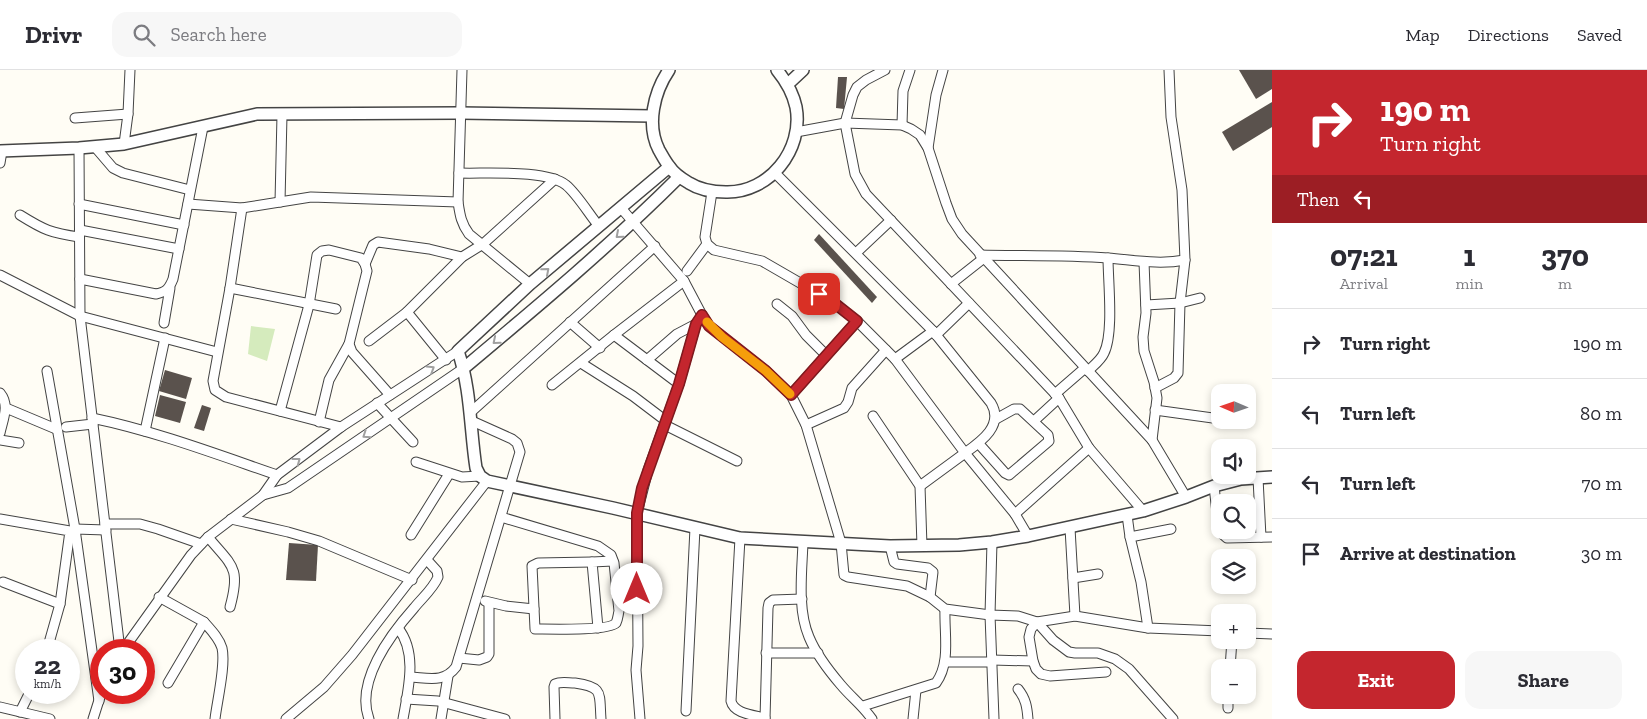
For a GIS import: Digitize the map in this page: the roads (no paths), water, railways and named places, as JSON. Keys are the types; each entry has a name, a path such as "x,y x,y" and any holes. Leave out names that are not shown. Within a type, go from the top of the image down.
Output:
{"street":[{"path":"124,144 128,114 130,70"},
{"path":"462,70 458,202 462,225 469,234 530,284"},
{"path":"669,70 658,92 652,116 656,143 669,167 679,177 694,187 712,192 735,192 757,186 775,173 785,161 792,147 796,132 796,107 788,84 777,70"},
{"path":"788,84 803,70"},
{"path":"885,70 866,80 858,87 853,95 845,123 855,174 866,194 1057,396 1088,448 1143,511"},
{"path":"902,125 903,92 910,70"},
{"path":"928,148 936,95 943,70"},
{"path":"1155,388 1174,378 1178,373 1180,303 1185,260 1182,190 1171,118 1168,70"},
{"path":"0,163 1,151 124,144 257,114 460,113 652,116"},
{"path":"75,118 128,114"},
{"path":"280,202 282,115"},
{"path":"796,132 845,123 902,125 920,135 928,148 952,219 982,256 1152,440 1186,497"},
{"path":"164,322 203,127"},
{"path":"95,147 113,168 123,173 190,190"},
{"path":"79,148 80,316 121,639"},
{"path":"130,639 191,555 205,540 263,495 277,475 341,427 458,351 530,284 669,167"},
{"path":"459,173 535,175 555,179 567,186 598,225"},
{"path":"775,173 935,333 992,402 996,411 995,424 979,444 920,486"},
{"path":"263,495 288,488 464,368 633,222 679,177"},
{"path":"369,341 407,312 462,257 483,244 555,179"},
{"path":"712,192 704,237 707,244 714,250 762,261 833,302 857,321 894,359 965,454 1016,514 1028,536"},
{"path":"188,204 242,208 311,196 458,202"},
{"path":"79,204 184,225"},
{"path":"242,208 213,381 216,390 226,397 341,427"},
{"path":"621,208 684,281 709,326 766,371 791,395 806,425 841,543 844,575 901,585 920,591 945,610 1018,616 1036,622 1075,616 1148,628 1211,632"},
{"path":"20,215 43,229 54,233 80,234 179,249"},
{"path":"856,253 891,220"},
{"path":"365,264 373,245 378,242 429,249 462,257"},
{"path":"687,271 707,244"},
{"path":"471,417 570,322 655,246"},
{"path":"280,411 309,305 318,255 322,251 329,250 360,258 365,264 367,271 350,344 329,380 319,422"},
{"path":"951,284 982,256 1108,258 1170,263 1185,260"},
{"path":"1034,421 1057,396 1104,353 1108,338 1109,319 1108,258"},
{"path":"1144,262 1146,305 1143,337 1144,352 1157,398 1152,440"},
{"path":"0,275 80,316 218,352"},
{"path":"80,279 156,294 170,288"},
{"path":"552,385 684,281"},
{"path":"230,288 336,310"},
{"path":"1146,305 1180,303 1200,298"},
{"path":"894,359 935,333 969,303"},
{"path":"777,304 792,316 806,335 826,355"},
{"path":"407,312 446,360"},
{"path":"640,719 636,670 638,646 637,513 648,470 679,384 696,324 702,315"},
{"path":"791,395 857,321"},
{"path":"570,322 600,348"},
{"path":"647,360 678,334 696,324"},
{"path":"614,335 679,384"},
{"path":"145,431 165,338"},
{"path":"350,344 352,352 390,395"},
{"path":"806,425 844,408 852,388 886,350"},
{"path":"458,351 464,368 476,468 484,479"},
{"path":"581,363 633,396 666,423 737,461"},
{"path":"47,371 91,639"},
{"path":"0,393 5,401 6,408 0,433"},
{"path":"377,404 413,442"},
{"path":"6,408 56,428"},
{"path":"979,444 1005,473 1012,474 1049,441 1048,435 1017,408 996,419"},
{"path":"1155,410 1211,418"},
{"path":"873,416 920,486 922,546"},
{"path":"410,677 441,679 451,674 456,667 520,452 520,447 512,440 471,417"},
{"path":"66,427 93,421 145,431 277,475"},
{"path":"0,440 19,443"},
{"path":"1016,514 1088,448"},
{"path":"416,462 449,474 484,479 740,538 890,546 992,542 1028,536 1143,511 1240,478 1272,477"},
{"path":"411,535 449,474"},
{"path":"1258,478 1261,537"},
{"path":"286,719 324,687 352,655 427,560 484,479"},
{"path":"1214,486 1218,531 1222,535 1227,538 1272,537"},
{"path":"1127,515 1130,537 1141,582 1148,628"},
{"path":"501,517 598,546 607,551 613,561 618,618 616,623 612,626 598,628 535,629 532,566 535,564 613,561"},
{"path":"0,519 72,530 140,524 205,540 232,566 234,571 236,577 235,587 230,607"},
{"path":"231,519 319,541 412,580"},
{"path":"686,711 695,528"},
{"path":"1070,528 1075,616"},
{"path":"50,639 60,604 72,530"},
{"path":"1130,537 1170,530"},
{"path":"740,538 732,707 765,718 769,603 772,600 802,599"},
{"path":"803,542 802,599 809,637 841,686 863,706 872,719"},
{"path":"992,542 990,615 994,719"},
{"path":"890,546 894,562 897,564 928,568 933,572 930,597"},
{"path":"369,719 365,709 367,689 378,658 398,628 437,581 438,574 427,560"},
{"path":"592,562 598,628"},
{"path":"1073,578 1098,574"},
{"path":"3,582 60,604"},
{"path":"160,597 204,622 217,636 222,648 223,660 215,719"},
{"path":"477,598 489,603 534,609"},
{"path":"459,658 479,660 487,657 489,654 489,603"},
{"path":"863,706 936,683 942,674 946,662 945,610"},
{"path":"168,683 204,622"},
{"path":"1036,622 1031,629 1029,637 1033,661 1036,669 1041,674 1050,676 1106,672"},
{"path":"1036,622 1053,640 1069,652 1098,653 1115,659 1129,670 1173,719"},
{"path":"398,628 406,638 410,677 402,719"},
{"path":"1256,633 1272,634"},
{"path":"766,653 818,653"},
{"path":"946,662 1033,661"},
{"path":"441,719 442,702 448,676"},
{"path":"555,719 554,687 555,684 560,682 590,685 595,688 599,694 602,719"},
{"path":"913,719 916,690"},
{"path":"1018,690 1024,697 1028,719"},
{"path":"406,699 442,702 494,718 505,719"},
{"path":"20,712 24,704"},
{"path":"93,719 98,704"},
{"path":"0,707 50,719"}]}
